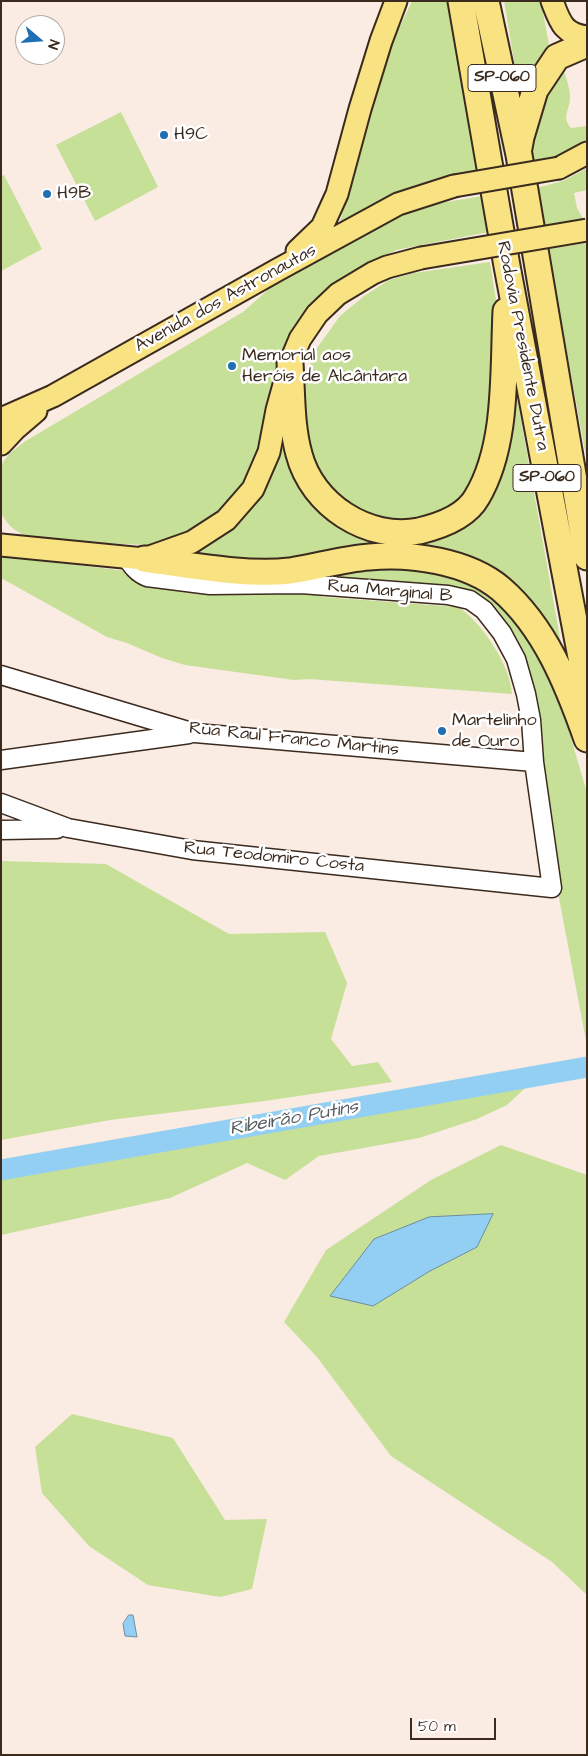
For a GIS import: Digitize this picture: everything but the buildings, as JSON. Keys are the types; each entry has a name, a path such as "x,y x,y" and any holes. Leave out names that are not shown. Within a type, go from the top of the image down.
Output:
{"highway":[{"name":"Rodovia Presidente Dutra","path":"461,1 507,266 587,689"},
{"name":"Rodovia Presidente Dutra","path":"486,1 519,155 587,557"},
{"path":"519,155 520,136 535,90 557,57 587,44"},
{"path":"290,364 295,433 299,455 318,491 334,509 350,520 385,532 408,533 445,523 459,515 476,500 487,478 501,423 507,266"},
{"path":"135,558 295,578 369,557 418,557 451,564 479,575 501,589 534,626 557,665 573,699 587,738"}],"main road":[{"path":"279,269 322,227 337,194 360,109 381,41 396,1"},
{"path":"555,9 564,27 571,34 587,37"},
{"name":"Avenida dos Astronautas","path":"1,419 53,396 398,204 454,186 558,168 587,153"},
{"path":"1,545 135,558 192,542 226,520 253,490 269,452 277,410 290,364 300,339 317,314 338,294 372,273 421,258 587,230"},
{"path":"1,444 15,429 53,396"},
{"path":"1,531 31,548"}],"street":[{"name":"Rua Marginal B","path":"295,578 448,595 470,600 484,610 502,633 516,659 526,694 531,720 534,762 552,888"},
{"name":"Rua Raul Franco Martins","path":"1,675 195,733 534,762"},
{"path":"1,760 195,733"},
{"name":"Rua Teodomiro Costa","path":"1,803 68,828 192,850 552,888"},
{"path":"1,830 68,828"}],"green space":[{"path":"412,1 451,1 479,169 408,192 340,222 374,89 390,48"},
{"path":"504,1 541,1 549,45 520,97"},
{"path":"563,68 570,94 566,117 568,124 571,128 587,126 587,143 552,161 535,165 529,149 538,95"},
{"path":"121,112 158,187 95,221 56,145"},
{"path":"587,168 587,190 574,193 577,208 585,222 540,227 536,188 563,181"},
{"path":"4,175 42,249 1,271 1,176"},
{"path":"482,196 489,232 396,250 364,267 323,300 253,473 229,505 198,529 160,543 147,545 40,540 27,537 15,530 1,514 1,465 9,454 24,442 243,312 280,279 389,218 435,204"},
{"path":"587,243 587,462 548,249"},
{"path":"490,262 498,313 492,433 471,492 423,526 363,519 318,483 301,415 304,378 317,348 340,316 364,296 389,280 414,273"},
{"path":"511,364 564,660 501,576 349,548 251,564 179,557 274,466 283,436 298,485 318,509 349,531 476,512"},
{"path":"1,556 160,575 280,579 323,597 458,607 476,623 493,645 501,658 512,694 309,679 294,680 185,665 107,637 1,578"},
{"path":"404,567 436,569 495,592 550,666 587,793 587,1046 559,898 538,762 536,721 482,602 317,574"},
{"path":"1,861 106,864 229,934 325,932 347,983 331,1039 352,1066 378,1062 392,1082 265,1101 110,1120 1,1140"},
{"path":"538,1076 507,1105 477,1119 419,1138 319,1156 285,1180 247,1163 170,1198 1,1235 1,1170"},
{"path":"501,1145 587,1175 587,1595 552,1562 391,1456 317,1357 284,1322 326,1250 431,1180"},
{"path":"72,1414 173,1438 225,1520 267,1519 252,1589 220,1597 148,1585 89,1546 42,1493 35,1447"}],"water":[{"path":"493,1214 477,1247 430,1271 373,1306 330,1296 374,1239 429,1217"},
{"path":"129,1615 133,1615 137,1637 125,1636 123,1624"}],"waterway":[{"name":"Ribeirão Putins","path":"1,1170 587,1067"}],"place":[{"name":"H9C","path":"164,135"},
{"name":"H9B","path":"47,194"},
{"name":"Memorial aos Heróis de Alcântara","path":"232,366"},
{"name":"Martelinho de Ouro","path":"442,731"}]}
